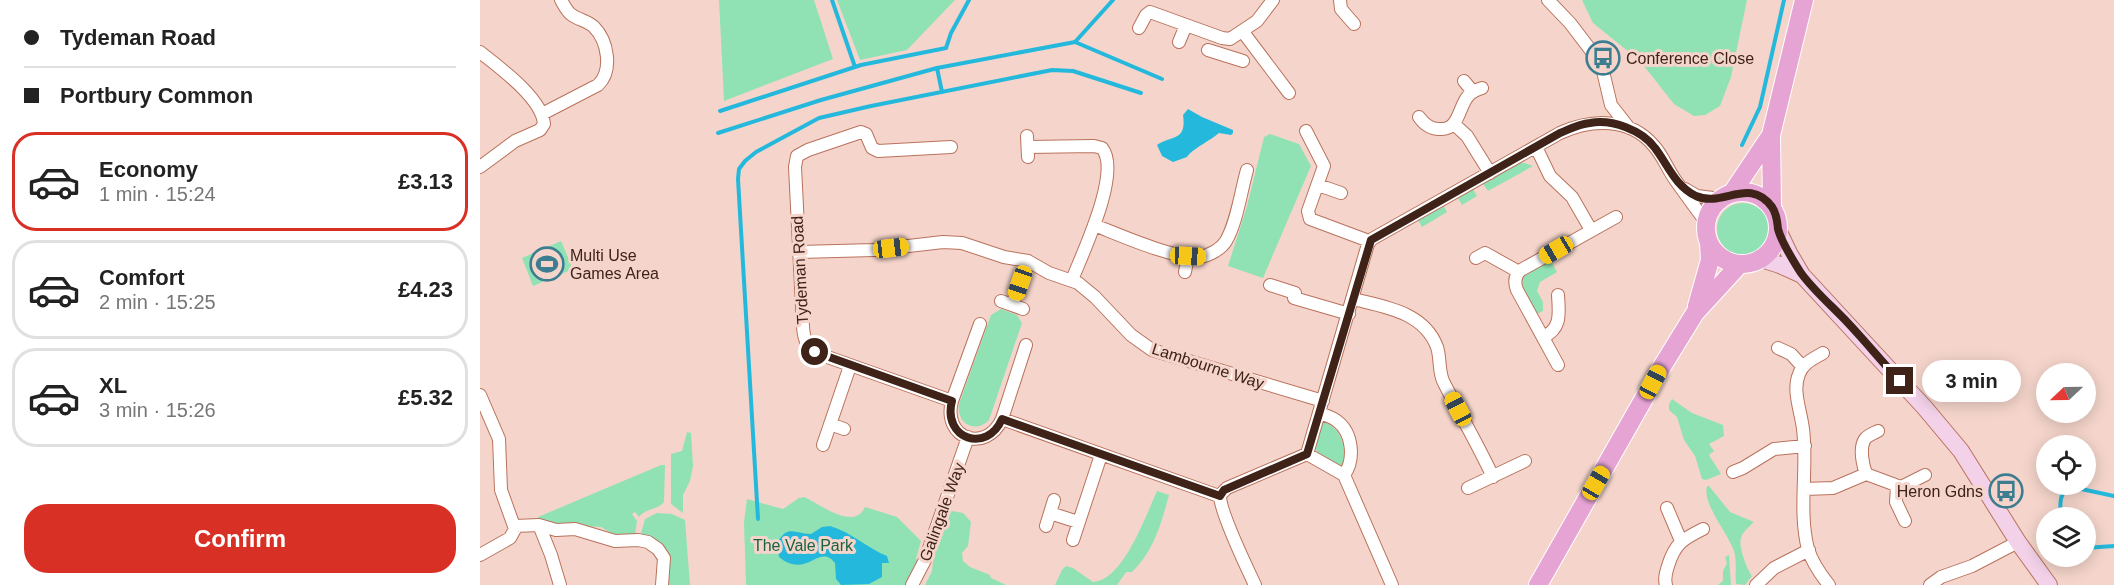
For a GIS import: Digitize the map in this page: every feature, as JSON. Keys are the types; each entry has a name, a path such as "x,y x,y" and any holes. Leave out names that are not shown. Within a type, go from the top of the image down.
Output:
{"main road":[{"path":"1772,207 1771,135 1804,0"},
{"path":"1695,313 1710,261 1706,222 1714,206 1727,196 1771,135"},
{"path":"1727,196 1742,192 1754,194 1772,207 1789,253 1802,275 1925,408 1961,451 2018,542 2049,585"},
{"path":"1709,243 1719,256 1727,261 1740,264 1753,263 1770,252 1779,230"},
{"path":"1761,259 1802,275"},
{"path":"1538,585 1662,364 1695,313 1740,264"}],"street":[{"path":"542,114 598,85 603,79 607,66 607,53 595,28 572,15 561,0"},
{"path":"1139,28 1150,12 1226,39 1234,38 1261,16 1273,0"},
{"path":"1548,0 1570,23 1599,61 1611,105 1629,128"},
{"path":"1338,8 1353,24"},
{"path":"1179,42 1186,25"},
{"path":"1243,32 1289,93"},
{"path":"1226,39 1226,56"},
{"path":"1208,50 1243,61"},
{"path":"480,52 511,77 542,114 544,124 540,130 515,141 480,167"},
{"path":"1419,117 1428,126 1438,129 1445,129 1454,124 1466,99 1477,90 1464,81"},
{"path":"1255,585 1224,514 1220,496 1224,490 1307,454 1370,241 1536,147 1570,129 1592,122 1629,128 1641,133 1654,146 1706,222"},
{"path":"1454,124 1475,146 1490,172"},
{"path":"1306,131 1324,163 1308,211 1311,220 1370,241"},
{"name":"Tydeman Road","path":"951,147 878,151 872,148 866,134 856,132 799,155 795,162 805,342 815,352 952,401"},
{"path":"1028,147 1094,146 1104,151 1107,159 1107,178 1094,225 1071,280"},
{"path":"1536,147 1550,176 1572,197 1591,230"},
{"path":"1094,225 1148,246 1201,257 1216,251 1225,243 1247,170"},
{"path":"1676,180 1697,196 1727,196"},
{"path":"1318,185 1341,193"},
{"path":"1558,365 1516,287 1515,280 1519,272 1616,217"},
{"name":"Lambourne Way","path":"799,252 874,250 950,242 962,243 1004,257 1028,261 1047,272 1071,280 1091,293 1131,335 1152,350 1321,407 1339,422 1350,440 1350,462 1344,475"},
{"path":"1476,258 1485,253 1519,272"},
{"path":"1185,272 1188,256"},
{"path":"1012,305 1028,261"},
{"path":"1270,285 1295,293 1294,298 1349,314"},
{"path":"1543,337 1553,332 1557,325 1558,295"},
{"path":"1353,299 1407,314 1431,334 1438,351 1442,380 1493,477"},
{"path":"980,324 952,401 950,415 953,425 960,434 980,438 990,435 998,428 1026,345"},
{"path":"1778,348 1791,354 1803,367"},
{"path":"1822,353 1803,367 1798,375 1796,387 1805,446 1805,528 1809,550 1815,565 1829,585"},
{"path":"823,445 850,366"},
{"path":"480,395 499,439 501,487 514,526 514,533 510,538 480,555"},
{"path":"1002,419 1220,496"},
{"path":"830,424 844,429"},
{"path":"1866,474 1863,461 1864,440 1878,431"},
{"name":"Galingale Way","path":"912,585 922,568 968,437"},
{"path":"1733,472 1774,449 1805,446"},
{"path":"1072,540 1101,454"},
{"path":"1307,454 1344,475 1392,585"},
{"path":"1468,488 1525,461"},
{"path":"1804,489 1833,488 1866,474 1902,487 1924,475"},
{"path":"1897,486 1896,502 1905,521"},
{"path":"1046,526 1054,500"},
{"path":"1667,508 1681,542"},
{"path":"1050,513 1078,522"},
{"path":"514,526 539,525 556,530 581,530 615,541 638,540 653,544 664,558 662,585"},
{"path":"539,525 552,555 560,585"},
{"path":"1666,585 1668,567 1676,547 1703,529"},
{"path":"1936,583 2018,542"},
{"path":"1756,585 1774,568 1809,550"}],"green space":[{"path":"719,0 814,0 833,59 724,101"},
{"path":"837,0 955,0 907,50 860,60"},
{"path":"1582,0 1747,0 1731,77 1720,106 1705,115 1694,116 1674,104 1640,61 1593,23"},
{"path":"1270,134 1299,144 1311,166 1263,278 1228,266 1247,206 1264,137"},
{"path":"1518,163 1533,166 1488,191 1483,184"},
{"path":"1473,189 1477,196 1462,205 1458,198"},
{"path":"1743,203 1753,205 1761,211 1767,219 1769,229 1767,239 1761,247 1753,253 1743,255 1733,253 1725,247 1719,239 1717,229 1719,219 1725,211 1733,205"},
{"path":"1443,205 1447,212 1422,227 1418,220"},
{"name":"Multi Use Games Area","path":"561,241 573,269 533,286 522,258"},
{"path":"1550,259 1557,272 1540,282 1537,291 1543,302 1543,311 1537,314 1522,281 1530,272"},
{"path":"1001,309 1017,315 1022,323 989,420 978,426 968,425 960,417 959,404 991,315"},
{"path":"1672,399 1692,413 1723,425 1724,436 1709,444 1714,451 1709,455 1721,474 1706,480 1702,479 1695,456 1684,440 1677,417 1669,410"},
{"path":"1324,422 1336,429 1342,440 1344,453 1342,467 1318,453 1315,448"},
{"path":"687,432 691,433 693,466 690,481 683,495 683,513 671,504 671,454 682,451"},
{"path":"665,465 664,502 639,517 635,512 632,514 637,521 635,535 615,535 601,527 557,525 540,520 538,517"},
{"path":"1707,486 1730,512 1754,522 1743,533 1740,542 1752,576 1745,585 1736,584 1734,551 1708,501"},
{"path":"1157,491 1169,495 1163,516 1151,546 1132,572 1126,572 1117,585 1055,585 1066,566 1073,568 1093,582 1104,579 1114,571 1132,545"},
{"name":"The Vale Park","path":"804,497 836,514 845,516 853,517 860,514 865,507 897,517 921,541 916,559 920,562 913,579 906,585 746,585 744,522 747,499 783,509"},
{"path":"952,511 963,513 971,522 968,546 962,553 963,561 970,567 1006,585 925,585 932,571 934,553 946,513"},
{"path":"657,513 672,514 685,520 690,585 666,585 668,562 640,537 645,519"},
{"path":"1729,555 1731,585 1718,585 1723,581 1723,571 1727,563 1725,557"}],"water":[{"path":"1188,109 1233,130 1233,133 1231,135 1219,133 1187,157 1173,162 1162,156 1157,145 1180,134 1184,124 1183,115"},
{"path":"830,526 887,556 889,563 882,563 882,577 869,584 841,585 836,579 835,563 829,558 823,556 797,565 779,557 777,543 788,532 811,534 822,527"}],"waterway":[{"path":"832,0 855,67"},
{"path":"720,111 861,65 946,48 951,33 969,0"},
{"path":"1075,42 1113,0"},
{"path":"1742,145 1760,107 1784,0"},
{"path":"718,133 821,100 937,68 1075,42 1162,79"},
{"path":"937,68 942,92"},
{"path":"758,519 738,179 739,169 745,161 756,152 819,118 1052,70 1073,71 1141,93"},
{"path":"2060,507 2062,495 2072,487 2114,496"},
{"path":"2096,547 2114,546"}],"place":[{"name":"Conference Close","path":"1603,58"},
{"name":"Multi Use Games Area","path":"547,264"},
{"name":"Heron Gdns","path":"2006,491"}],"route":[{"path":"815,352 952,401 951,420 956,430 965,436 980,438 990,435 998,428 1002,419 1220,496 1224,490 1307,454 1371,240 1560,133 1579,125 1602,122 1641,133 1654,146 1676,180 1697,196 1706,199 1721,199 1732,193 1742,192 1762,198 1772,207 1789,253 1802,275 1900,381"}]}
